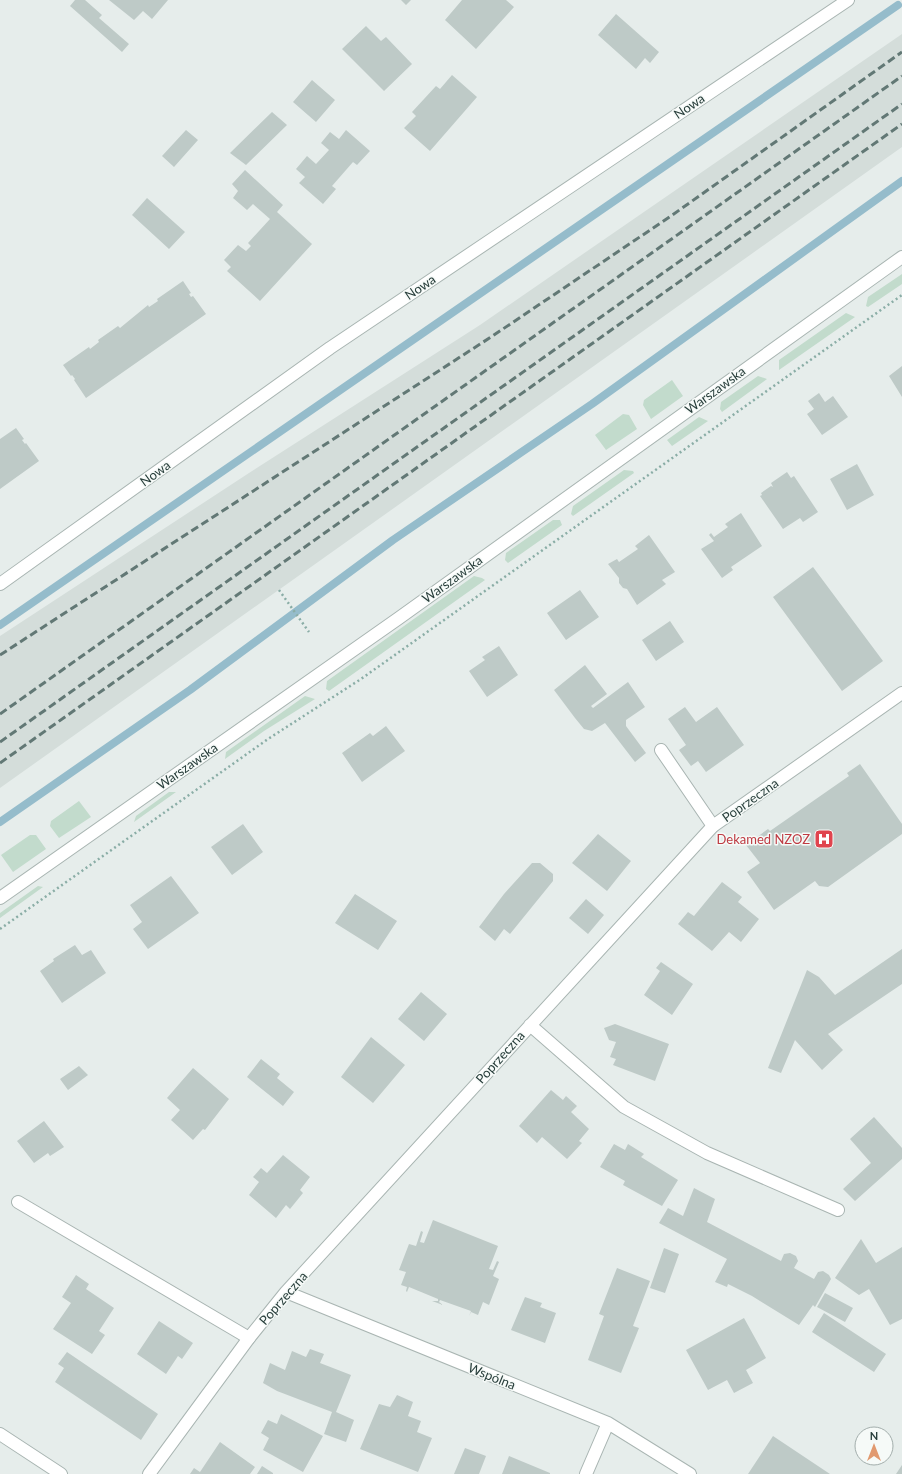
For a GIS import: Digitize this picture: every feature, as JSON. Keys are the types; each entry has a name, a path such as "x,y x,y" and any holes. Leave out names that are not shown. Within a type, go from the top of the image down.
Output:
{"street":[{"name":"Nowa","path":"0,584 330,348 848,0"},
{"name":"Warszawska","path":"0,898 399,618 902,258"},
{"name":"Poprzeczna","path":"149,1474 248,1338 286,1292 713,826 902,693"},
{"path":"661,750 713,826"},
{"path":"530,1025 624,1107 707,1153 838,1210"},
{"path":"18,1202 248,1338"},
{"name":"Wspólna","path":"286,1292 608,1423 690,1474"},
{"path":"586,1474 608,1423"},
{"path":"0,1434 61,1474"}],"path":[{"path":"0,929 268,739 360,679 902,295"},
{"path":"279,590 309,632"}],"shaded area":[{"path":"902,34 902,147 0,788 0,636 249,473 480,325"}],"green space":[{"path":"902,274 902,284 868,307 866,306 868,297"},
{"path":"846,313 855,317 779,370 779,360"},
{"path":"758,376 767,379 722,412 720,409 721,402"},
{"path":"672,380 683,396 651,419 643,405 644,400"},
{"path":"623,414 629,415 637,429 606,450 595,435"},
{"path":"699,417 708,421 672,446 667,440"},
{"path":"624,470 633,471 634,473 573,516 571,514 573,506"},
{"path":"553,520 560,520 562,525 508,563 505,560 506,553"},
{"path":"474,576 485,580 329,691 326,689 327,681"},
{"path":"305,696 315,699 264,731 225,759 226,752"},
{"path":"169,792 176,792 134,822 136,816"},
{"path":"79,801 91,817 59,838 50,826 51,821"},
{"path":"30,835 36,835 46,849 13,872 1,855"},
{"path":"38,886 43,887 0,918 0,913"}],"building":[{"path":"75,0 85,0 102,15 99,18 129,44 122,52 70,6"},
{"path":"109,0 168,0 152,19 143,11 134,20"},
{"path":"401,0 411,0 406,5"},
{"path":"462,0 506,0 514,7 476,49 445,20"},
{"path":"616,14 659,52 650,63 645,58 636,69 598,35"},
{"path":"366,26 381,41 386,37 412,64 384,91 342,49"},
{"path":"452,75 477,97 430,151 404,128 416,116 412,112 436,86 440,89"},
{"path":"312,80 335,100 316,122 293,102"},
{"path":"272,112 287,125 246,165 230,153"},
{"path":"186,130 198,140 174,167 162,156"},
{"path":"346,130 370,151 357,165 353,162 332,186 336,189 323,204 299,183 305,177 296,169 307,156 316,164 329,150 321,143 330,132 339,139"},
{"path":"245,170 283,205 277,212 312,244 260,301 227,271 231,267 224,260 238,245 246,251 251,246 248,243 270,219 253,204 247,210 233,198 238,191 232,184"},
{"path":"147,198 185,232 169,249 132,215"},
{"path":"183,281 191,293 189,294 191,297 193,296 206,314 86,398 74,380 75,379 63,365 89,347 90,349 99,342 98,340 118,326 120,328 148,305 149,307 158,301 157,299"},
{"path":"902,366 902,397 889,376"},
{"path":"819,393 825,402 833,396 848,417 822,435 807,414 814,409 808,401"},
{"path":"16,428 24,439 22,440 25,444 26,443 39,461 0,489 0,439"},
{"path":"857,464 874,495 847,510 830,479"},
{"path":"787,472 791,478 794,476 818,512 803,522 800,518 783,529 760,496 762,495 761,493 771,486 773,487 771,483"},
{"path":"741,513 762,546 731,567 733,570 722,578 701,549 714,541 709,535 711,533 714,537 728,527 725,524"},
{"path":"649,535 675,572 662,580 666,584 637,605 627,589 623,588 619,583 619,578 608,564 617,559 619,562 638,549 635,546"},
{"path":"813,567 883,661 842,691 773,597"},
{"path":"580,590 599,617 566,640 547,613"},
{"path":"670,621 684,642 656,661 642,640"},
{"path":"499,646 518,675 487,697 469,671 485,660 482,657"},
{"path":"585,665 607,694 591,706 593,708 628,682 645,707 626,720 626,726 646,753 635,762 605,723 592,731 584,729 554,690"},
{"path":"685,707 696,722 717,707 744,745 706,772 698,761 691,766 679,750 686,745 668,719"},
{"path":"386,726 405,751 362,782 342,753 370,733 373,736"},
{"name":"Dekamed NZOZ","path":"860,764 902,824 902,834 828,887 819,886 815,881 774,910 747,872 760,863 746,845 768,829 770,831 849,776 847,773"},
{"path":"243,824 263,852 232,875 211,847"},
{"path":"598,834 631,861 607,891 572,863"},
{"path":"532,863 540,863 553,874 553,881 510,934 504,929 495,941 479,927 504,894"},
{"path":"171,876 199,913 148,949 133,929 142,922 130,905"},
{"path":"722,882 742,897 738,902 759,919 741,942 729,932 712,951 678,924 688,912 694,916"},
{"path":"355,894 397,921 378,950 335,923"},
{"path":"586,899 604,915 588,934 569,918"},
{"path":"75,945 82,955 91,950 106,973 62,1003 40,971 54,961 53,959"},
{"path":"902,949 902,984 828,1034 843,1050 822,1070 795,1040 781,1073 768,1068 807,970 819,977 835,995"},
{"path":"661,962 693,984 672,1015 644,995 660,971 656,968"},
{"path":"421,992 447,1014 424,1041 398,1019"},
{"path":"615,1024 669,1044 655,1081 613,1065 616,1059 610,1057 616,1042 609,1040 604,1028"},
{"path":"371,1037 405,1065 373,1103 341,1077"},
{"path":"261,1059 280,1074 277,1078 294,1092 283,1106 247,1077"},
{"path":"79,1066 88,1075 68,1090 60,1079"},
{"path":"193,1068 229,1099 205,1130 203,1129 193,1140 171,1120 180,1110 167,1098"},
{"path":"551,1090 563,1100 566,1096 577,1106 571,1112 589,1129 579,1141 582,1143 567,1159 542,1137 537,1143 519,1126"},
{"path":"874,1117 902,1148 902,1159 855,1201 843,1189 871,1163 850,1139"},
{"path":"44,1121 64,1147 50,1156 48,1153 34,1163 17,1141"},
{"path":"614,1144 625,1150 628,1144 644,1154 641,1157 678,1180 662,1206 623,1185 625,1181 600,1167"},
{"path":"283,1155 310,1177 300,1190 303,1193 290,1209 286,1205 276,1218 249,1195 259,1182 253,1177 261,1168 267,1173"},
{"path":"694,1188 715,1199 707,1222 781,1261 784,1254 790,1253 796,1256 798,1261 794,1268 814,1279 818,1272 823,1271 829,1275 831,1279 815,1307 813,1305 799,1325 752,1296 728,1284 727,1287 715,1282 727,1259 659,1223 668,1208 683,1216"},
{"path":"433,1220 498,1246 489,1269 493,1270 497,1261 499,1262 493,1276 499,1279 489,1305 483,1302 478,1315 471,1312 469,1316 471,1311 440,1300 439,1302 443,1305 432,1301 438,1301 438,1299 409,1287 407,1292 407,1287 401,1285 406,1272 399,1270 409,1244 416,1246 421,1231 423,1232 420,1242 424,1243"},
{"path":"861,1239 876,1263 902,1247 902,1319 890,1325 869,1289 859,1295 835,1278"},
{"path":"664,1248 679,1254 665,1293 650,1288"},
{"path":"617,1268 650,1281 633,1326 639,1328 621,1373 588,1360 604,1316 599,1314"},
{"path":"76,1275 89,1284 86,1289 114,1308 99,1331 105,1335 92,1354 53,1329 71,1303 62,1297"},
{"path":"825,1293 853,1308 845,1322 817,1307"},
{"path":"525,1297 542,1303 540,1307 556,1313 545,1343 511,1330"},
{"path":"824,1313 886,1354 874,1372 812,1332"},
{"path":"744,1318 766,1358 746,1370 753,1383 734,1393 727,1380 708,1390 686,1350"},
{"path":"159,1321 193,1343 182,1359 178,1356 166,1374 137,1354"},
{"path":"310,1349 324,1354 320,1363 351,1375 336,1412 354,1420 346,1442 324,1434 332,1412 277,1391 263,1383 270,1363 285,1370 292,1351 306,1357"},
{"path":"67,1352 158,1414 141,1440 55,1382 64,1368 58,1364"},
{"path":"397,1395 413,1402 408,1416 421,1421 417,1432 432,1438 418,1472 360,1449 379,1404 390,1407"},
{"path":"281,1414 323,1436 303,1472 263,1450 269,1438 261,1433 268,1420 277,1424"},
{"path":"773,1436 830,1474 748,1474"},
{"path":"220,1442 255,1467 250,1474 190,1474 194,1468 200,1472"},
{"path":"465,1448 486,1456 479,1474 454,1474"},
{"path":"509,1456 550,1473 550,1474 502,1474"},
{"path":"902,1465 902,1474 896,1474"},
{"path":"262,1466 273,1473 273,1474 257,1474"}],"waterway":[{"path":"0,625 898,5"},
{"path":"0,822 190,690 393,540 592,404 902,181"}],"railway":[{"path":"0,655 491,337 671,216 902,52"},
{"path":"0,714 902,76"},
{"path":"0,742 902,104"},
{"path":"0,763 902,124"}],"place":[{"name":"Dekamed NZOZ","path":"824,839"}]}
